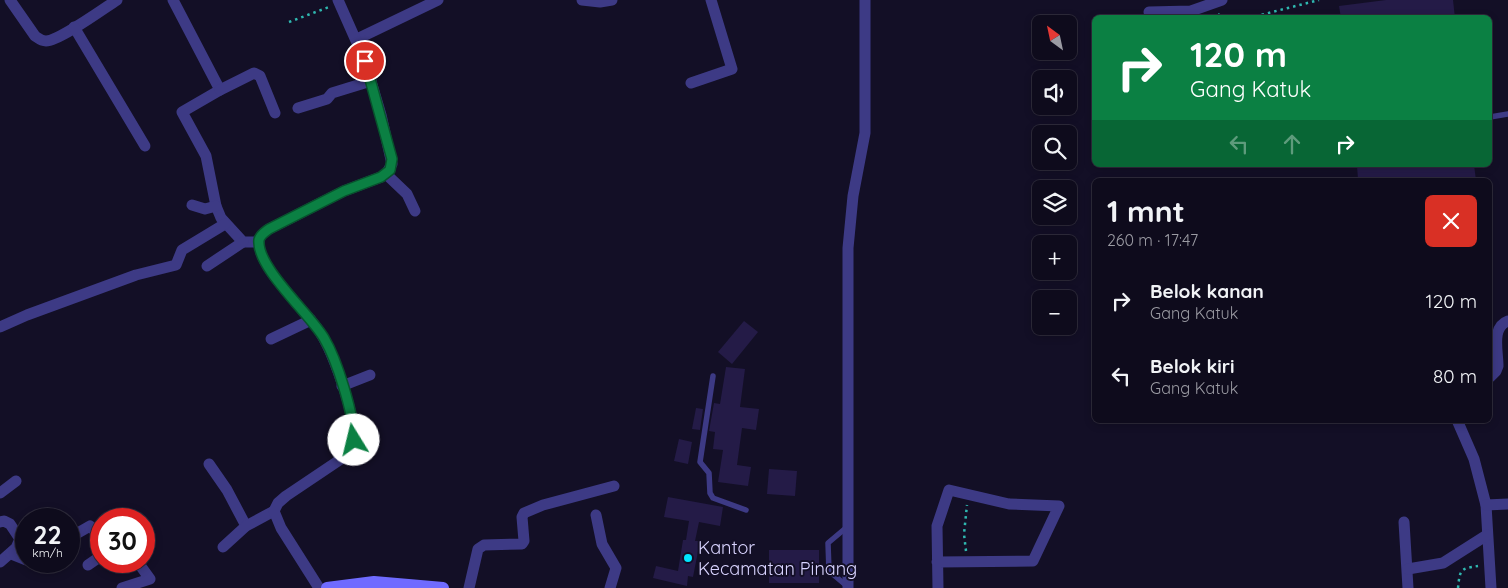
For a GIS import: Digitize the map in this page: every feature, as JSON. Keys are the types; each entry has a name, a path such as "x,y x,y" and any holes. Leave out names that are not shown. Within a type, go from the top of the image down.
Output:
{"main road":[{"path":"327,588 364,585 443,588"}],"street":[{"path":"10,0 35,36 40,40 47,41 55,39 117,0"},
{"path":"172,0 220,90"},
{"path":"357,40 438,0"},
{"path":"582,0 600,2 612,0"},
{"path":"691,83 732,69 711,0"},
{"path":"848,588 848,248 853,196 865,133 865,0"},
{"path":"223,547 246,526 274,511 278,503 286,496 344,458 353,447 354,433 342,386 325,339 273,274 259,242 260,237 269,229 344,191 386,174 390,170 392,159 371,81 357,40 339,1"},
{"path":"1149,12 1191,11 1217,1"},
{"path":"74,27 145,146"},
{"path":"243,242 225,224 216,206 206,156 178,113 254,73 260,76 275,113"},
{"path":"298,108 327,99 332,92 371,81"},
{"path":"386,174 407,194 415,211"},
{"path":"192,205 205,209 216,206"},
{"path":"0,327 27,315 136,275 176,264 182,250 225,224"},
{"path":"207,266 243,242 259,242"},
{"path":"271,339 311,320"},
{"path":"1492,374 1498,366 1497,330 1502,323 1508,321"},
{"path":"342,386 370,375"},
{"path":"1458,423 1474,460 1486,505 1491,588"},
{"path":"209,464 227,490 246,526"},
{"path":"0,493 16,481"},
{"path":"470,588 478,549 481,547 522,544 524,540 522,515 524,513 543,505 614,486"},
{"path":"937,562 1033,560 1042,538 1059,509 1056,506 1009,504 967,496 949,490 937,526 937,562 938,588"},
{"path":"1486,505 1508,504"},
{"path":"274,511 281,528 320,588"},
{"path":"596,515 602,544 616,568 610,588"},
{"path":"0,522 4,521 10,524 20,539 20,544 0,562"},
{"path":"1404,522 1408,588"},
{"path":"1408,569 1443,563 1487,535"},
{"path":"11,554 15,556"},
{"path":"122,588 150,578 146,573"}],"lane":[{"path":"1492,118 1508,114"},
{"path":"713,376 700,462 709,472 710,493 713,498 746,510"},
{"path":"848,526 828,544 830,572 848,588"}],"path":[{"path":"1261,15 1319,0"},
{"path":"289,22 339,1"},
{"path":"967,496 964,534 967,562"},
{"path":"1458,588 1459,573 1462,570 1490,563"}],"building":[{"path":"1386,0 1453,0 1455,15 1340,15 1339,6"},
{"path":"1357,167 1474,167 1476,178 1358,178"},
{"path":"744,321 758,332 732,364 718,352"},
{"path":"726,367 745,369 740,407 759,409 756,430 742,428 737,465 751,467 748,486 718,482 723,450 713,449 715,432 709,431 714,403 720,404"},
{"path":"696,408 703,409 700,430 692,429"},
{"path":"679,439 692,442 688,464 674,461"},
{"path":"769,469 797,471 795,496 767,494"},
{"name":"Kantor Kecamatan Pinang","path":"668,497 723,507 720,526 699,522 695,541 700,541 693,577 688,576 687,586 653,578 656,566 678,571 683,540 686,540 689,521 664,517"},
{"path":"769,550 819,550 819,583 769,583"}],"place":[{"name":"Kantor Kecamatan Pinang","path":"688,558"}],"route":[{"path":"354,440 349,409 325,339 317,327 280,285 265,260 259,242 260,237 269,229 344,191 381,177 390,170 392,159 365,61"}]}
